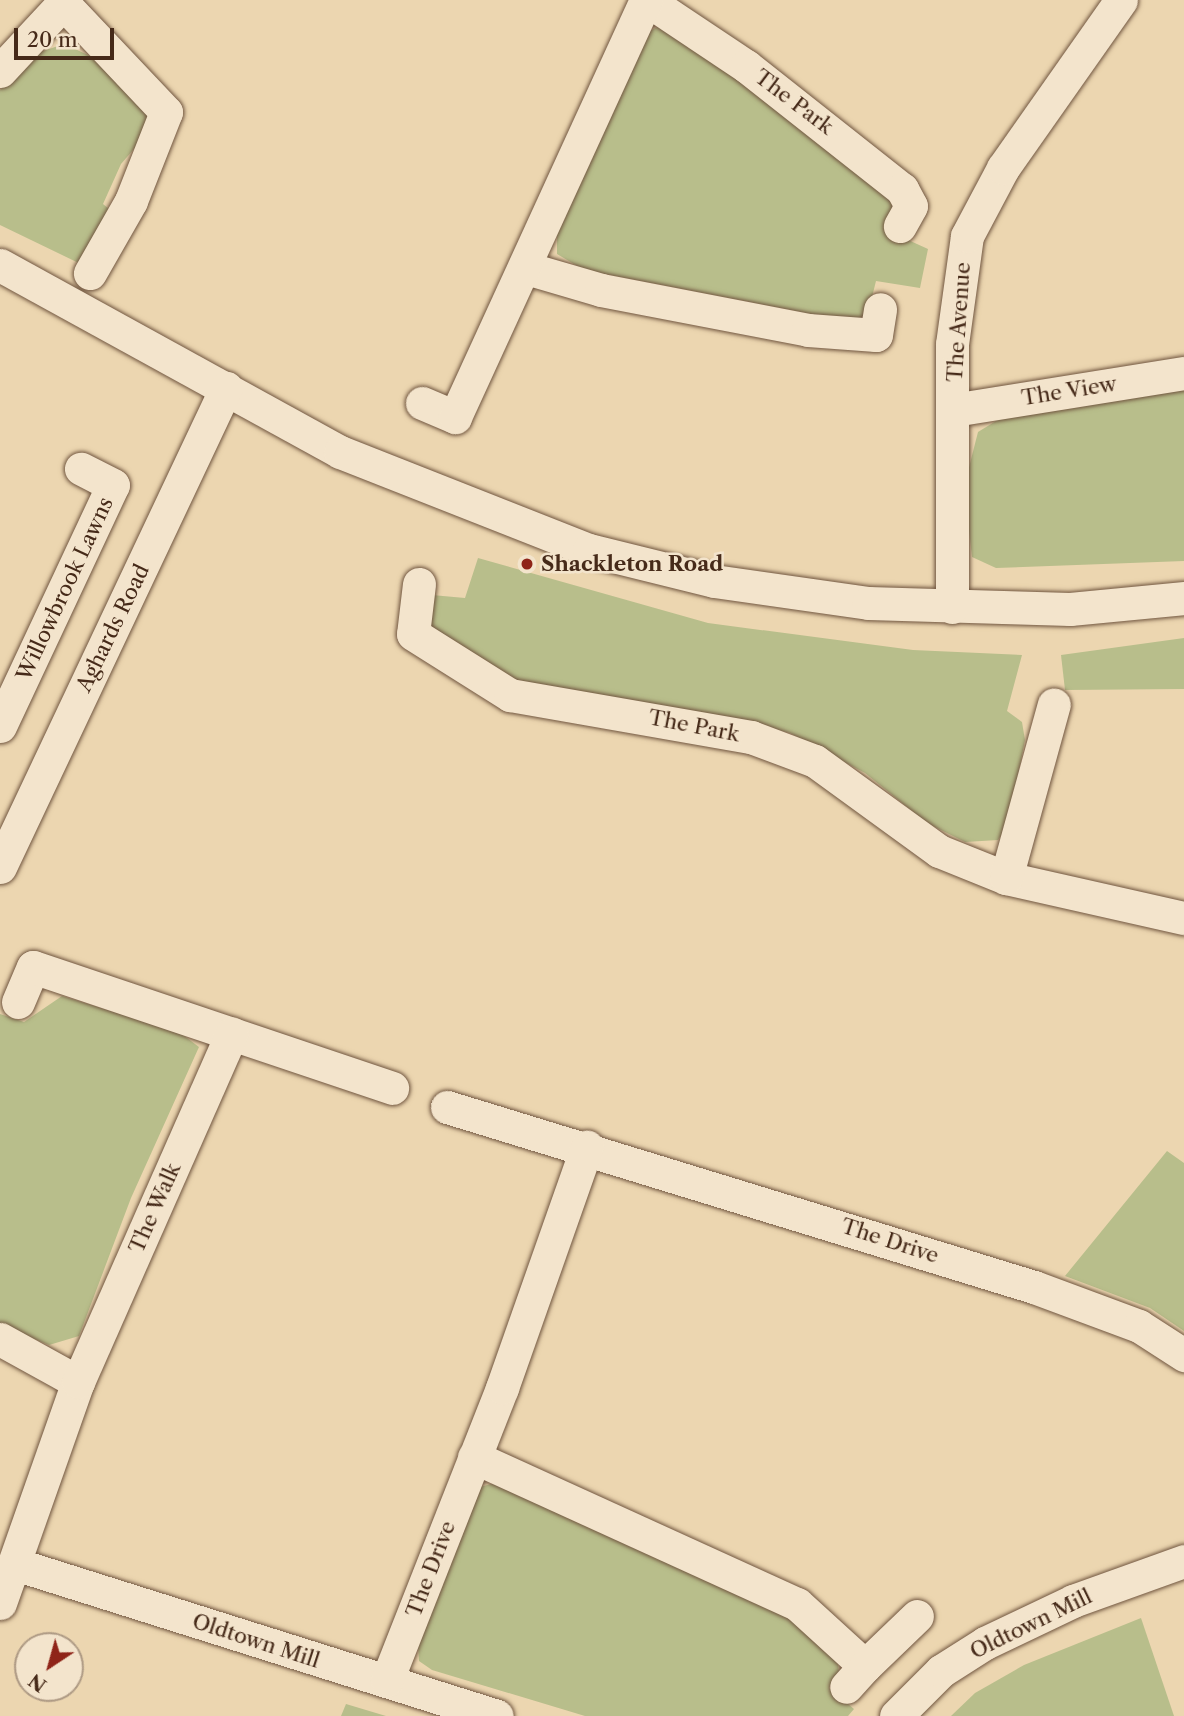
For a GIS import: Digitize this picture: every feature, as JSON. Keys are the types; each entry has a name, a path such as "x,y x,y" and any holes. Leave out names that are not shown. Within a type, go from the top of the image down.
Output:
{"street":[{"name":"The Park","path":"422,403 455,417 526,268 646,0 776,87 902,189 911,206 900,226"},
{"name":"The Avenue","path":"951,607 956,298 967,236 1003,168 1121,0"},
{"path":"0,71 64,1 166,112 131,201 90,273"},
{"path":"0,265 340,452 589,550 816,597 951,607 1070,608 1184,598"},
{"path":"526,268 808,330 876,335 880,309"},
{"name":"The View","path":"953,410 1184,373"},
{"name":"Aghards Road","path":"0,867 226,388"},
{"name":"Willowbrook Lawns","path":"0,726 113,485 81,469"},
{"name":"The Park","path":"419,584 413,634 510,695 751,737 814,761 939,851 1006,878 1184,918"},
{"path":"1006,878 1054,705"},
{"path":"18,1002 33,967 391,1088"},
{"name":"The Walk","path":"0,1603 78,1382 232,1033"},
{"name":"The Drive","path":"447,1107 587,1146 1088,1306 1154,1333 1184,1355"},
{"name":"The Drive","path":"387,1680 474,1457 587,1146"},
{"path":"0,1339 78,1382"},
{"path":"474,1457 771,1588 822,1623 855,1677 917,1616"},
{"name":"Oldtown Mill","path":"896,1716 941,1671 985,1643 1184,1561"},
{"name":"Oldtown Mill","path":"15,1564 497,1716"}],"green space":[{"path":"659,26 677,30 890,194 894,212 884,229 928,249 920,288 876,281 868,313 853,322 584,270 557,254 557,232 641,36"},
{"path":"64,44 88,55 142,102 152,128 121,164 103,204 115,214 89,268 0,225 0,90 34,54"},
{"path":"1184,390 1184,561 996,568 972,557 964,487 978,432 1009,413"},
{"path":"478,558 708,623 913,650 1022,655 1007,711 1022,722 1025,740 1008,826 998,840 965,842 927,823 865,773 790,733 723,716 542,690 478,664 422,622 432,595 465,598"},
{"path":"1184,638 1184,689 1065,690 1061,655"},
{"path":"62,996 179,1032 199,1047 131,1198 79,1336 49,1345 0,1325 0,1014 24,1022"},
{"path":"1167,1151 1184,1163 1184,1331 1150,1308 1065,1276"},
{"path":"491,1484 508,1486 792,1616 837,1659 839,1672 829,1688 854,1709 848,1716 585,1716 432,1670 419,1661 418,1644 480,1487"},
{"path":"1141,1618 1174,1716 951,1716 975,1693 1024,1665"},
{"path":"346,1704 386,1716 341,1716"}],"place":[{"name":"Shackleton Road","path":"527,564"}]}
